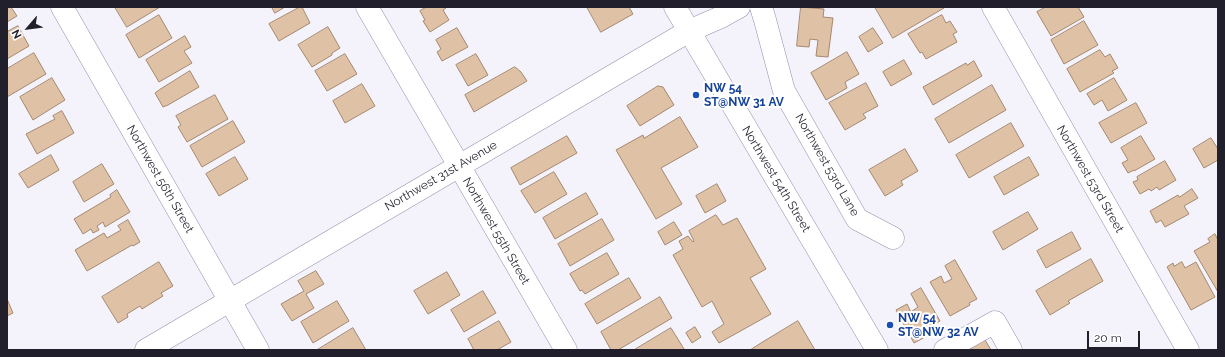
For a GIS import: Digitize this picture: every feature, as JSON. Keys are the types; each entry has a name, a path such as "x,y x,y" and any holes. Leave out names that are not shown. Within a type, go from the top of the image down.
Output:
{"street":[{"name":"Northwest 56th Street","path":"62,7 258,350"},
{"name":"Northwest 55th Street","path":"367,7 566,350"},
{"name":"Northwest 54th Street","path":"675,7 877,350"},
{"name":"Northwest 31st Avenue","path":"146,350 689,31 721,17 739,7"},
{"name":"Northwest 53rd Lane","path":"761,7 784,91 857,219 893,238"},
{"name":"Northwest 53rd Street","path":"993,7 1188,350"},
{"path":"945,350 995,322 1009,349"}],"building":[{"path":"7,7 11,7 17,16 7,22"},
{"path":"115,7 160,7 127,27"},
{"path":"272,7 285,7 275,13"},
{"path":"302,7 310,23 279,41 269,24"},
{"path":"427,7 446,7 443,10 449,20 430,32 423,21 425,20 420,11"},
{"path":"587,7 629,7 633,14 601,32"},
{"path":"801,7 824,9 823,17 833,18 828,57 816,56 818,40 810,39 809,47 797,46"},
{"path":"875,7 943,7 944,8 893,38"},
{"path":"1046,7 1078,7 1084,17 1051,36 1037,12"},
{"path":"159,15 172,38 139,58 126,35"},
{"path":"942,15 946,23 950,21 957,32 953,34 957,42 926,59 922,52 920,53 908,34"},
{"path":"1084,21 1098,45 1064,64 1051,40"},
{"path":"18,26 29,46 7,59 7,32"},
{"path":"328,27 340,48 332,53 332,55 312,67 298,45"},
{"path":"457,28 468,47 442,61 437,52 441,49 436,40"},
{"path":"873,28 883,43 868,52 859,37"},
{"path":"185,36 191,47 184,51 192,63 159,82 146,60"},
{"path":"1100,50 1105,57 1110,54 1118,68 1112,71 1114,73 1080,92 1067,69"},
{"path":"847,52 859,74 845,82 847,88 826,100 811,73"},
{"path":"34,53 46,74 7,97 7,69"},
{"path":"345,54 357,74 327,91 315,71"},
{"path":"476,54 488,75 468,86 456,65"},
{"path":"904,60 912,74 891,86 883,72"},
{"path":"974,61 982,76 933,105 923,87 966,63 967,65"},
{"path":"515,67 521,72 527,81 474,112 465,95"},
{"path":"190,71 199,87 163,107 155,93"},
{"path":"52,78 65,100 33,120 20,97"},
{"path":"1114,78 1127,100 1108,111 1102,100 1094,105 1087,94"},
{"path":"866,83 878,106 863,114 866,118 845,130 829,103"},
{"path":"362,84 375,106 345,123 333,101"},
{"path":"992,85 1006,110 949,143 935,119"},
{"path":"658,86 663,87 674,105 640,126 627,106"},
{"path":"215,95 228,119 187,142 178,127 181,125 176,116"},
{"path":"1136,103 1147,123 1111,143 1099,123"},
{"path":"62,111 74,133 37,154 26,134 55,119 53,116"},
{"path":"680,117 698,147 661,168 682,204 656,219 616,150 643,135 644,138"},
{"path":"233,121 245,142 202,167 190,146"},
{"path":"1011,123 1024,146 969,178 956,155"},
{"path":"567,136 577,153 520,185 511,168"},
{"path":"1141,136 1155,159 1128,173 1122,163 1128,160 1121,148"},
{"path":"1211,138 1218,149 1218,160 1204,168 1193,149"},
{"path":"905,149 918,171 901,181 903,185 885,196 869,170"},
{"path":"51,155 59,170 28,188 19,174"},
{"path":"235,157 248,179 219,196 206,174"},
{"path":"1029,157 1039,175 1004,195 994,177"},
{"path":"1165,161 1176,180 1159,190 1157,187 1151,191 1149,189 1140,194 1133,182 1138,180 1137,177"},
{"path":"102,164 114,184 84,202 73,182"},
{"path":"554,172 567,194 535,213 521,191"},
{"path":"717,184 726,201 705,213 696,196"},
{"path":"1192,189 1198,198 1184,206 1189,214 1165,227 1161,220 1156,223 1150,211"},
{"path":"117,190 130,212 105,227 103,222 97,226 99,230 93,233 91,229 83,234 74,219 111,197 110,195"},
{"path":"586,193 598,214 555,239 543,218"},
{"path":"1028,212 1038,229 1003,250 993,232"},
{"path":"716,215 723,225 737,218 766,269 750,278 771,314 719,343 712,332 724,324 712,301 702,307 673,255 683,249 679,241 688,236 693,242 694,241 689,231"},
{"path":"602,219 614,240 570,266 558,244"},
{"path":"128,220 140,242 133,246 132,245 87,271 75,250 104,233 107,238 121,230 118,226"},
{"path":"674,222 682,235 665,245 658,232"},
{"path":"1072,232 1081,249 1046,268 1037,251"},
{"path":"1215,234 1218,240 1218,292 1194,251 1210,242 1208,239"},
{"path":"607,253 619,274 585,294 582,290 580,291 570,274"},
{"path":"1091,259 1103,281 1068,301 1070,303 1050,315 1036,291"},
{"path":"955,260 977,299 969,303 970,305 950,316 930,282 941,276 944,283 952,279 945,266"},
{"path":"159,262 173,286 161,293 163,296 142,309 140,306 127,314 128,317 118,323 102,297"},
{"path":"1182,262 1185,268 1196,262 1215,297 1191,310 1167,267 1173,263 1174,266"},
{"path":"316,271 324,284 306,294 314,308 292,321 281,304 304,291 298,281"},
{"path":"447,272 460,295 428,314 414,291"},
{"path":"629,278 641,298 597,324 585,304"},
{"path":"921,288 940,321 932,325 936,331 914,343 896,310 907,304 911,312 918,307 911,294"},
{"path":"483,291 496,313 464,332 451,310"},
{"path":"660,297 672,318 618,350 611,350 601,332"},
{"path":"7,299 13,313 7,316"},
{"path":"337,301 349,321 313,343 301,322"},
{"path":"499,321 511,342 497,350 474,350 468,339"},
{"path":"798,321 815,350 750,350 761,343"},
{"path":"695,327 701,337 692,343 686,333"},
{"path":"353,328 366,350 317,350"},
{"path":"671,328 684,349 634,350"},
{"path":"985,340 991,350 968,350"}],"place":[{"name":"NW 54 ST@NW 31 AV","path":"696,95"},
{"name":"NW 54 ST@NW 32 AV","path":"890,325"}]}
